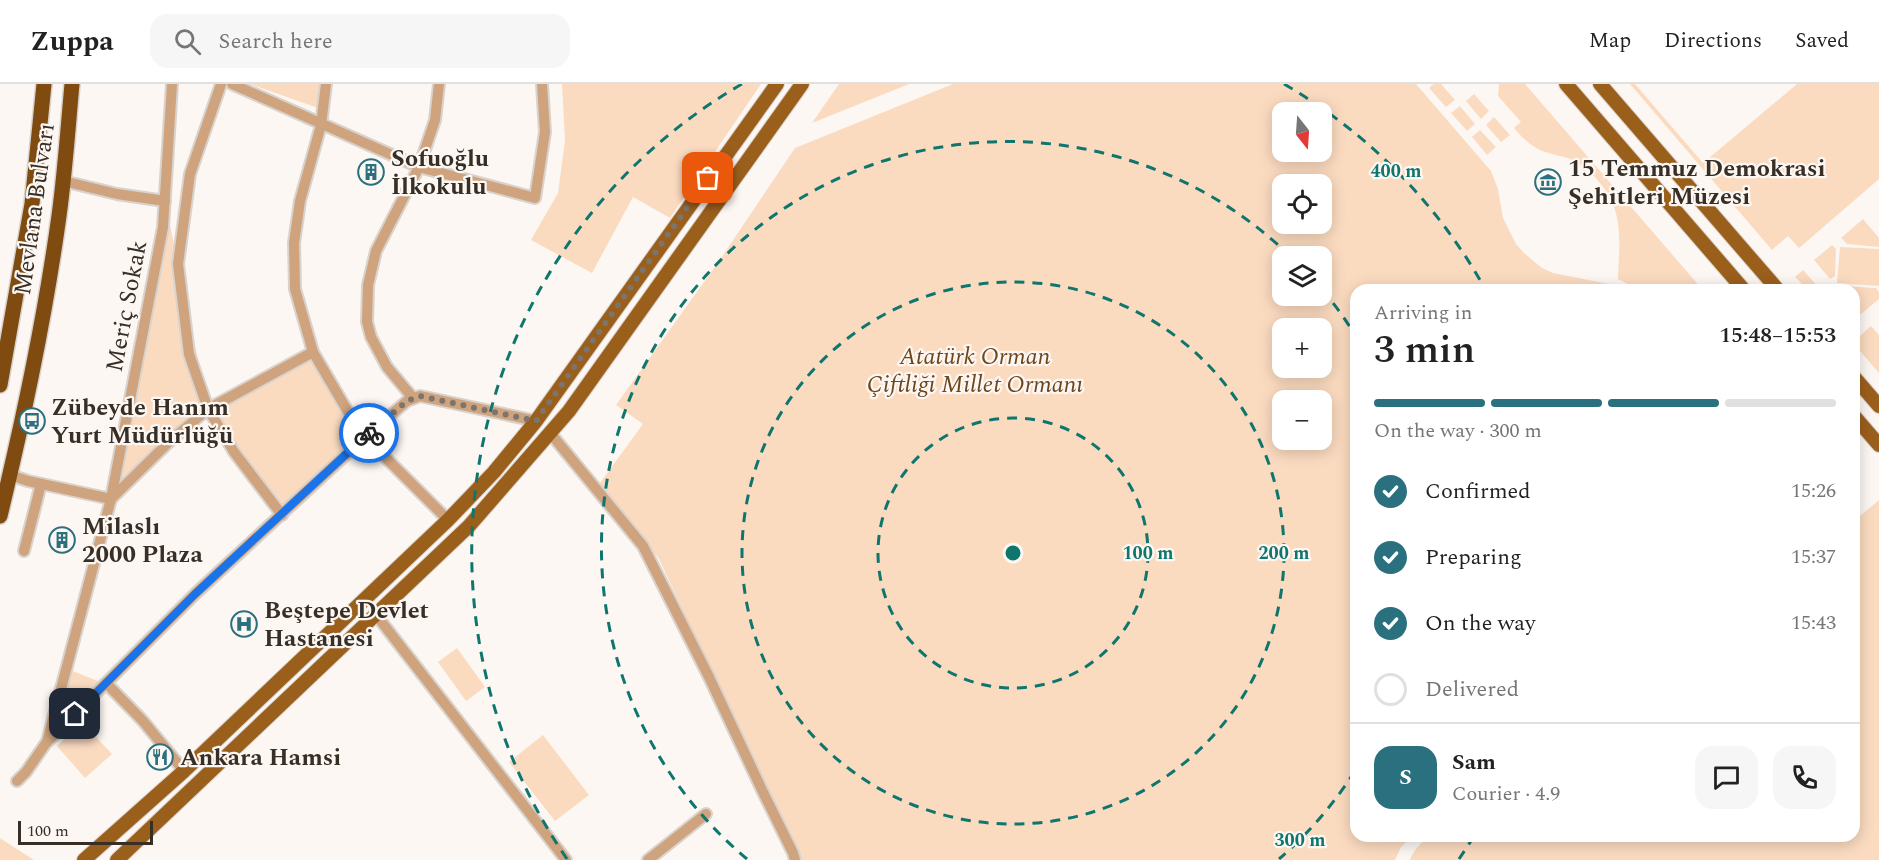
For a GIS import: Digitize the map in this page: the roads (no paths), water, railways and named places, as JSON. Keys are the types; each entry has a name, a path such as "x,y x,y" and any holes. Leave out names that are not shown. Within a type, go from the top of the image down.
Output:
{"highway":[{"name":"Mevlana Bulvarı","path":"0,385 32,204 44,84"},
{"name":"Mevlana Bulvarı","path":"0,516 38,338 63,182 72,84"}],"main road":[{"path":"84,860 184,771 448,520 494,472 536,421 777,84"},
{"path":"117,860 377,616 469,526 551,434 802,84"},
{"path":"1566,84 1739,284"},
{"path":"1600,84 1773,284"},
{"path":"1860,384 1879,406"},
{"path":"1860,423 1879,445"}],"street":[{"name":"Meriç Sokak","path":"46,743 111,499 161,239 172,84"},
{"path":"221,84 190,174 178,264 189,354 208,409 234,452 282,515"},
{"path":"232,84 419,167 535,198 545,132 542,84"},
{"path":"326,84 321,125 300,201 294,243 295,289 313,352 347,410 365,437 448,520"},
{"path":"413,398 387,367 371,337 368,322 368,285 376,251 419,167 435,120 439,84"},
{"path":"63,182 117,194 165,201"},
{"path":"10,475 111,499 170,441 208,409 313,352"},
{"path":"17,782 46,743 195,594 407,401 420,396 536,421"},
{"path":"551,434 644,546 709,677 795,860"},
{"path":"24,551 41,484"},
{"path":"377,616 566,860"},
{"path":"106,683 143,721 184,771"},
{"path":"648,860 706,814"}],"place":[{"name":"Sofuoğlu İlkokulu","path":"371,172"},
{"name":"15 Temmuz Demokrasi Şehitleri Müzesi","path":"1548,182"},
{"name":"Zübeyde Hanım Yurt Müdürlüğü","path":"32,421"},
{"name":"Milaslı 2000 Plaza","path":"62,540"},
{"name":"Beştepe Devlet Hastanesi","path":"244,624"},
{"name":"Ankara Hamsi","path":"160,757"}],"park label":[{"name":"Atatürk Orman Çiftliği Millet Ormanı","path":"975,370"}]}
